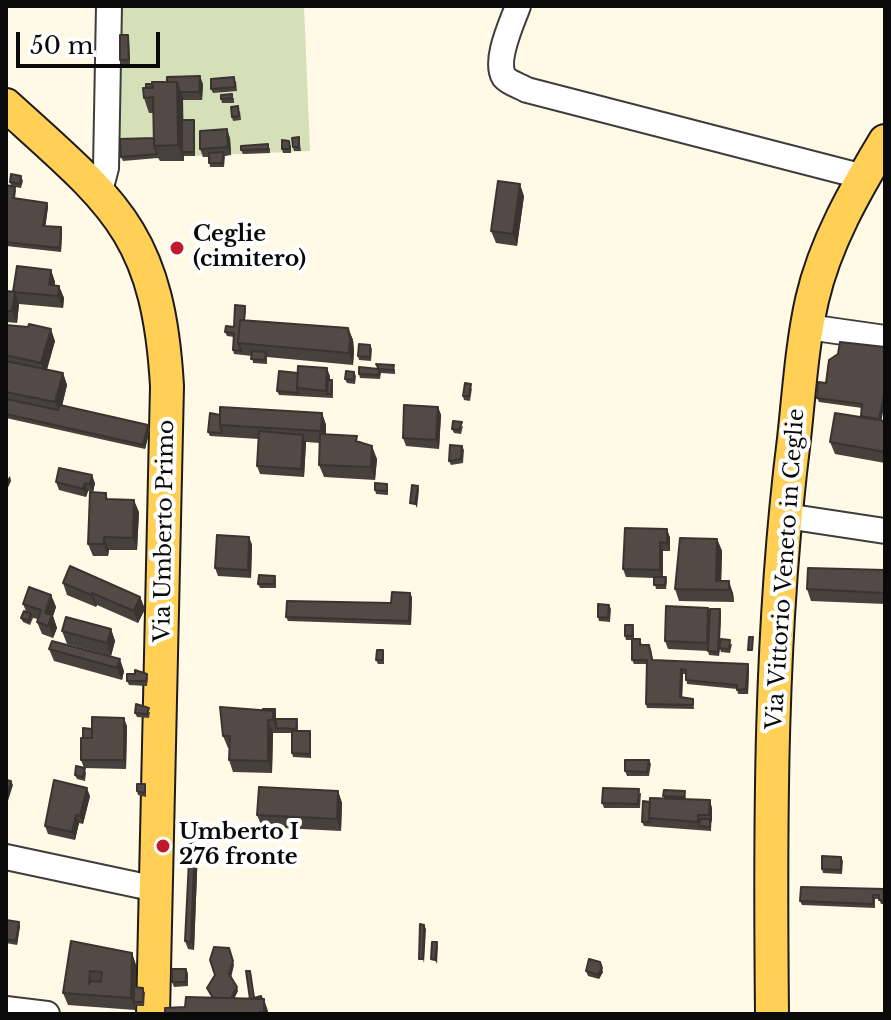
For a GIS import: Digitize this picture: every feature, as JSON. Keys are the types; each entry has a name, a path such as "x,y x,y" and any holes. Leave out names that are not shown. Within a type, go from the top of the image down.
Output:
{"main road":[{"name":"Via Umberto Primo","path":"6,105 100,191 142,252 159,305 165,345 166,514 153,1014"},
{"name":"Via Vittorio Veneto in Ceglie","path":"772,1014 773,688 786,516 808,327 812,300 828,253 885,141"}],"street":[{"path":"100,191 106,168 109,6"},
{"path":"518,6 503,54 502,72 506,80 527,90 864,177"},
{"path":"808,327 885,338"},
{"path":"786,516 885,531"},
{"path":"6,857 156,889"},
{"path":"6,1009 47,1014"}],"green space":[{"path":"116,6 304,6 310,151 120,159"}],"building":[{"path":"120,35 128,35 129,60 120,60"},
{"path":"200,76 199,92 180,92 177,82 167,82 167,77"},
{"path":"234,77 235,87 211,89 211,79"},
{"path":"152,82 177,82 178,145 154,146 153,97 144,98 143,88 153,88"},
{"path":"232,94 232,98 221,99 221,95"},
{"path":"238,106 239,116 232,117 231,107"},
{"path":"182,120 194,120 194,152 182,152"},
{"path":"227,129 228,147 200,149 200,131"},
{"path":"299,137 299,147 293,147 292,138"},
{"path":"154,138 157,154 121,157 120,139"},
{"path":"282,140 289,141 290,149 282,149"},
{"path":"268,144 268,149 241,150 241,146"},
{"path":"223,152 223,163 209,163 209,153"},
{"path":"11,174 21,176 20,184 10,182"},
{"path":"498,181 520,184 513,234 491,231"},
{"path":"6,185 15,187 13,198 47,203 43,226 61,227 60,248 6,242"},
{"path":"17,266 51,270 49,285 59,286 58,296 13,292"},
{"path":"6,291 15,292 12,311 6,311"},
{"path":"235,305 245,306 244,320 240,320 238,343 241,351 233,350 234,333 225,332 226,326 234,327"},
{"path":"240,320 348,328 349,353 238,343"},
{"path":"29,324 51,329 41,363 6,355 6,325 28,327"},
{"path":"840,342 885,347 885,391 879,419 861,416 862,404 817,398 818,382 826,383 829,360 838,354"},
{"path":"359,344 370,345 370,357 358,356"},
{"path":"252,351 266,352 265,360 251,359"},
{"path":"6,361 63,373 55,402 6,392"},
{"path":"376,364 394,365 393,370 379,369"},
{"path":"298,366 327,368 326,391 297,388"},
{"path":"359,367 379,369 379,375 359,374"},
{"path":"279,371 298,373 298,393 277,391"},
{"path":"346,371 354,372 354,380 345,379"},
{"path":"328,380 332,380 331,394 327,394"},
{"path":"465,383 471,384 469,396 463,396"},
{"path":"6,399 58,410 60,405 148,425 143,445 6,414"},
{"path":"404,405 438,407 436,440 403,438"},
{"path":"220,407 322,413 321,431 220,425"},
{"path":"210,413 220,415 222,433 208,432"},
{"path":"835,413 885,421 885,452 830,442"},
{"path":"453,421 462,422 459,430 452,429"},
{"path":"259,431 303,435 301,469 257,466"},
{"path":"320,434 357,436 356,441 372,446 371,467 319,465"},
{"path":"450,445 462,446 461,459 449,461"},
{"path":"59,468 92,475 90,484 85,483 83,489 56,482"},
{"path":"375,483 387,484 387,491 375,490"},
{"path":"412,485 418,486 415,504 410,503"},
{"path":"90,492 106,493 106,499 134,500 133,538 104,537 104,544 88,544"},
{"path":"625,528 667,529 667,543 660,542 660,570 623,569"},
{"path":"217,535 249,537 248,570 215,568"},
{"path":"680,538 717,539 716,581 729,581 729,590 675,589"},
{"path":"70,566 140,597 134,611 63,583"},
{"path":"808,568 885,570 885,593 807,589"},
{"path":"259,575 275,576 274,584 258,584"},
{"path":"654,577 666,577 665,585 654,585"},
{"path":"29,587 51,595 45,613 52,615 48,626 37,622 41,610 23,604"},
{"path":"392,592 410,593 409,621 286,617 287,601 391,603"},
{"path":"598,604 609,605 608,618 598,617"},
{"path":"666,606 708,608 707,643 665,641"},
{"path":"710,609 720,609 718,652 708,651"},
{"path":"24,611 31,614 28,621 21,618"},
{"path":"66,617 111,629 107,643 62,631"},
{"path":"625,625 633,625 632,636 625,636"},
{"path":"749,637 753,637 752,650 748,650"},
{"path":"632,639 640,639 640,645 649,645 652,660 748,664 746,689 737,690 737,685 686,680 686,670 681,669 680,697 693,699 693,705 646,704 647,660 632,660"},
{"path":"721,639 730,640 729,649 719,648"},
{"path":"52,641 120,659 117,668 49,649"},
{"path":"377,650 383,650 383,660 376,660"},
{"path":"135,670 147,674 146,681 127,681 127,674 135,674"},
{"path":"136,704 149,708 147,714 135,713"},
{"path":"220,707 273,711 273,720 268,720 268,761 229,760 230,736 223,736"},
{"path":"92,717 124,718 124,760 81,760 81,738 92,738"},
{"path":"276,719 297,719 296,729 276,728"},
{"path":"83,728 92,729 92,738 83,738"},
{"path":"292,731 310,731 310,754 292,753"},
{"path":"625,760 649,760 647,772 625,771"},
{"path":"76,766 85,768 83,777 75,775"},
{"path":"6,780 11,781 6,798"},
{"path":"54,780 87,788 80,816 76,815 72,832 45,826"},
{"path":"137,784 145,784 145,793 137,791"},
{"path":"259,787 338,791 337,819 257,815"},
{"path":"603,788 639,789 638,804 602,803"},
{"path":"664,790 685,791 684,797 663,796"},
{"path":"650,798 710,800 709,815 698,815 698,822 649,818"},
{"path":"643,801 650,802 650,822 642,822"},
{"path":"700,819 710,819 710,827 699,826"},
{"path":"190,840 195,840 191,942 185,941"},
{"path":"822,856 841,857 841,870 822,869"},
{"path":"801,887 885,889 885,900 873,895 873,904 800,901"},
{"path":"6,920 19,922 16,941 6,939"},
{"path":"420,924 424,925 423,959 419,959"},
{"path":"71,941 132,953 131,998 63,993","holes":["90,971 102,972 101,982 91,981 89,984"]},
{"path":"432,942 437,942 435,960 431,959"},
{"path":"214,947 229,948 233,961 229,974 237,987 231,998 213,998 207,988 215,975 210,960"},
{"path":"589,959 600,962 602,968 598,975 586,971"},
{"path":"172,969 186,969 186,982 172,982"},
{"path":"246,971 250,971 254,998 261,996 262,999 250,999"},
{"path":"134,987 143,988 143,1002 134,1002"},
{"path":"186,997 264,999 264,1012 165,1014 165,1008 185,1007"}],"place":[{"name":"Ceglie (cimitero)","path":"177,248"},
{"name":"Umberto I 276 fronte","path":"163,846"}]}
